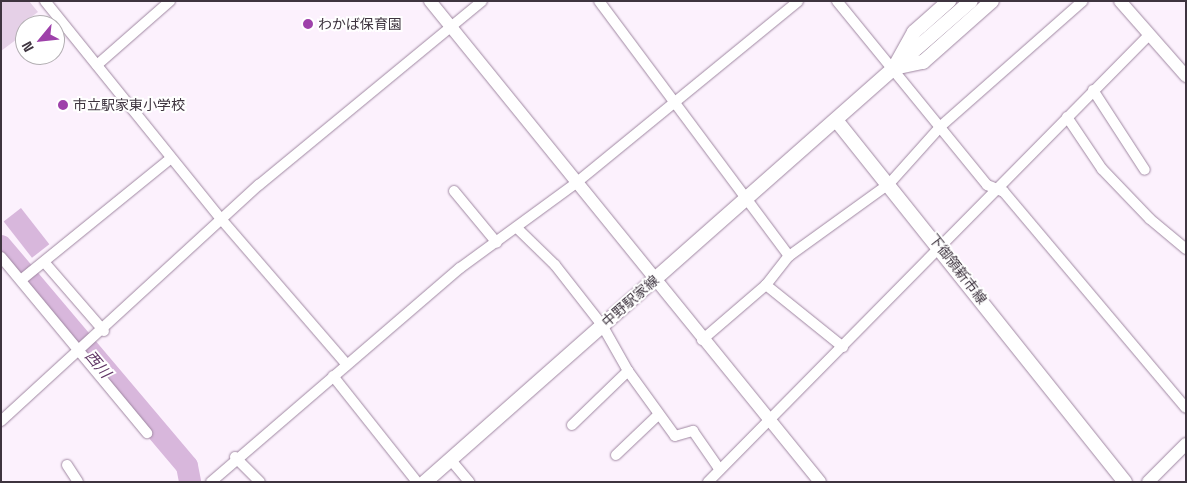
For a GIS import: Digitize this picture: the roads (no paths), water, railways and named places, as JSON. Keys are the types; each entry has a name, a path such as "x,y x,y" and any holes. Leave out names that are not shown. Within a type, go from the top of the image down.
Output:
{"main road":[{"path":"894,68 914,32 949,1"},
{"path":"836,120 971,1"},
{"path":"894,68 923,62 992,1"},
{"name":"下御領新市線","path":"836,120 940,246 1125,482"},
{"name":"中野駅家線","path":"424,482 836,120"}],"street":[{"path":"45,1 222,220 347,364"},
{"path":"96,65 170,1"},
{"path":"430,1 768,422 820,482"},
{"path":"1,422 78,355 222,220 482,1"},
{"path":"599,1 745,200 789,256"},
{"path":"211,482 235,457 460,268 518,229 576,184 676,104 798,1"},
{"path":"837,1 894,68 987,185 997,188 1059,255 1080,286 1104,307 1186,408"},
{"path":"702,340 766,285 789,256 889,184 940,126 1083,1"},
{"path":"1120,1 1186,76"},
{"path":"708,482 843,347 1149,34"},
{"path":"1093,90 1145,170"},
{"path":"1067,117 1102,169 1150,219 1186,249"},
{"path":"21,280 171,158"},
{"path":"454,191 498,243"},
{"path":"518,229 555,265 602,325 628,371 676,436 693,431 720,470"},
{"path":"1,257 21,280 78,355 147,433"},
{"path":"40,266 104,331"},
{"path":"766,285 843,347"},
{"path":"572,424 628,371"},
{"path":"333,376 417,482"},
{"path":"616,455 659,414"},
{"path":"1148,482 1186,444"},
{"path":"235,457 260,482"},
{"path":"450,459 469,482"},
{"path":"67,465 78,482"}],"waterway":[{"name":"西川","path":"1,246 187,466 190,482"}],"place":[{"name":"わかば保育園","path":"308,24"},
{"name":"市立駅家東小学校","path":"63,105"}]}
